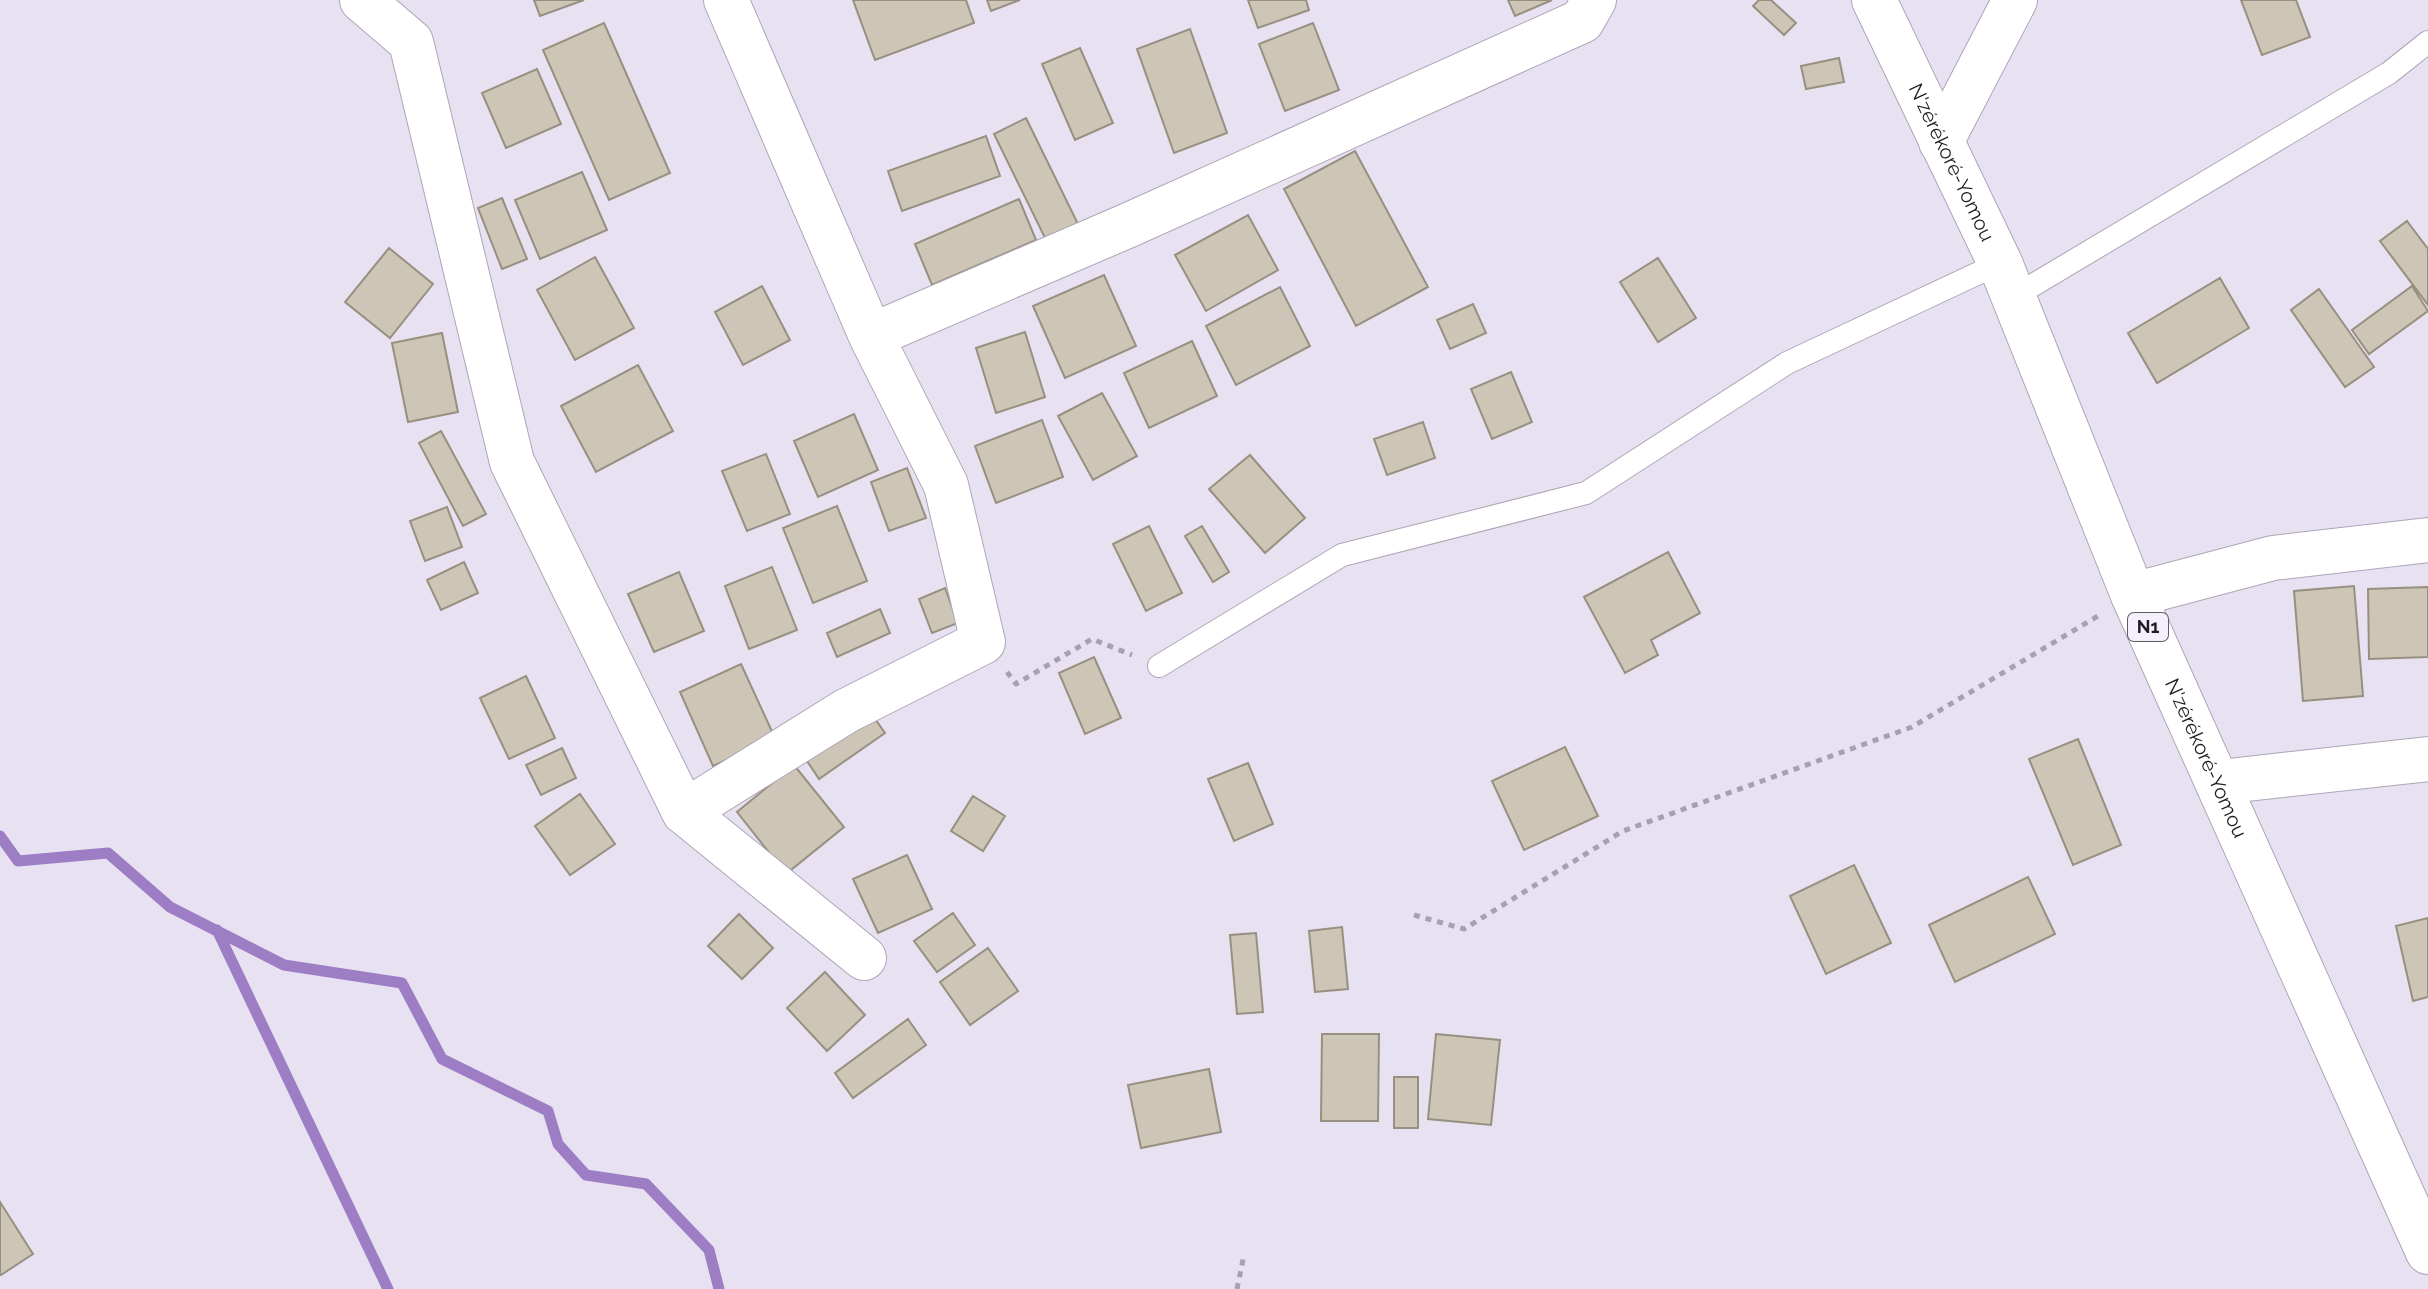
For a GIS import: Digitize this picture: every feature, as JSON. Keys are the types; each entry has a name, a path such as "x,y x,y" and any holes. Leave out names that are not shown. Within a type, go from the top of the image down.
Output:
{"main road":[{"path":"362,0 411,42 512,462 684,812 864,958"},
{"path":"684,812 846,711 983,642 946,485 871,336 726,0"},
{"path":"871,336 1143,219 1582,21 1594,0"},
{"name":"N'zérékoré-Yomou","path":"1874,0 2007,280 2133,595 2220,782 2428,1252"},
{"path":"1941,142 2015,0"},
{"path":"2133,595 2273,558 2428,540"},
{"path":"2220,782 2428,759"}],"lane":[{"path":"1159,666 1342,555 1586,493 1787,363 2007,280 2389,73 2428,42"}],"path":[{"path":"1414,915 1464,929 1623,831 1912,727 2133,595"},
{"path":"983,642 1016,684 1092,639 1159,666"},
{"path":"1237,1289 1244,1255"}],"building":[{"path":"534,0 584,0 540,16"},
{"path":"853,0 966,0 974,23 875,60"},
{"path":"987,0 1020,0 991,11"},
{"path":"1248,0 1306,0 1309,10 1258,28"},
{"path":"1508,0 1552,0 1515,16"},
{"path":"1759,0 1771,0 1796,23 1784,35 1753,6"},
{"path":"2241,0 2296,0 2310,37 2262,55"},
{"path":"604,23 670,173 609,200 543,50"},
{"path":"1313,23 1339,90 1285,111 1259,44"},
{"path":"1190,29 1227,133 1174,153 1137,49"},
{"path":"1080,48 1113,123 1075,140 1042,64"},
{"path":"1839,58 1844,82 1806,89 1801,66"},
{"path":"537,69 561,124 506,148 482,93"},
{"path":"1026,118 1078,224 1046,240 994,134"},
{"path":"986,136 1000,176 902,211 888,171"},
{"path":"1355,151 1428,287 1356,326 1284,189"},
{"path":"582,172 607,230 540,259 515,200"},
{"path":"502,198 527,259 502,269 478,208"},
{"path":"1019,199 1036,240 932,285 915,244"},
{"path":"1248,215 1278,270 1206,311 1175,255"},
{"path":"2407,221 2428,249 2428,305 2380,241"},
{"path":"389,248 433,284 390,338 345,302"},
{"path":"595,257 634,328 575,360 537,290"},
{"path":"1658,258 1696,318 1658,342 1620,282"},
{"path":"1104,275 1136,346 1065,378 1033,306"},
{"path":"2220,278 2249,328 2157,383 2128,333"},
{"path":"762,286 790,340 743,365 715,312"},
{"path":"2412,286 2428,311 2369,354 2352,330"},
{"path":"1280,287 1310,346 1236,385 1206,326"},
{"path":"2319,289 2374,367 2345,387 2291,310"},
{"path":"1473,304 1486,333 1450,349 1437,320"},
{"path":"1025,332 1045,397 996,413 976,348"},
{"path":"442,333 458,412 408,422 392,343"},
{"path":"1192,341 1217,396 1149,428 1124,373"},
{"path":"638,365 673,431 596,472 561,406"},
{"path":"1511,372 1532,422 1492,439 1471,389"},
{"path":"1102,393 1137,456 1093,480 1058,416"},
{"path":"854,414 878,470 818,497 794,441"},
{"path":"1042,420 1063,477 996,503 975,446"},
{"path":"1423,422 1435,458 1387,475 1374,439"},
{"path":"441,431 486,514 463,526 419,443"},
{"path":"766,454 790,514 747,531 722,471"},
{"path":"1250,455 1305,518 1265,553 1209,489"},
{"path":"907,468 926,518 889,531 871,482"},
{"path":"837,506 867,581 813,603 783,528"},
{"path":"447,507 462,547 425,561 410,521"},
{"path":"1149,526 1182,593 1146,611 1113,544"},
{"path":"1202,526 1229,572 1213,582 1185,536"},
{"path":"1668,552 1700,613 1651,640 1658,655 1625,673 1584,597"},
{"path":"464,562 478,593 441,610 427,580"},
{"path":"772,567 797,630 749,649 725,586"},
{"path":"679,572 704,631 654,652 628,594"},
{"path":"2354,586 2363,696 2303,701 2294,591"},
{"path":"2428,587 2428,657 2369,659 2368,589"},
{"path":"945,588 958,623 932,633 919,599"},
{"path":"880,609 890,633 837,657 827,633"},
{"path":"1094,657 1121,718 1085,734 1059,673"},
{"path":"741,664 775,738 713,766 680,692"},
{"path":"526,676 555,738 509,759 480,698"},
{"path":"871,713 885,733 819,779 805,758"},
{"path":"2078,739 2121,845 2073,865 2029,759"},
{"path":"1565,747 1598,816 1524,850 1492,781"},
{"path":"562,748 576,778 541,795 526,765"},
{"path":"1248,763 1273,824 1234,841 1208,779"},
{"path":"794,765 844,827 786,874 737,812"},
{"path":"580,794 615,844 570,875 535,826"},
{"path":"973,796 1005,816 983,851 951,831"},
{"path":"907,855 932,909 878,933 853,879"},
{"path":"1854,865 1891,943 1826,974 1790,896"},
{"path":"2028,877 2055,934 1955,982 1929,925"},
{"path":"953,913 975,945 937,972 914,941"},
{"path":"739,914 773,948 742,979 708,946"},
{"path":"2428,918 2428,997 2413,1001 2396,926"},
{"path":"1342,927 1348,989 1315,992 1309,931"},
{"path":"1256,933 1263,1012 1237,1014 1230,935"},
{"path":"988,948 1018,991 970,1025 940,982"},
{"path":"825,972 865,1015 827,1051 787,1008"},
{"path":"908,1019 926,1045 853,1098 835,1073"},
{"path":"1322,1034 1379,1034 1378,1121 1321,1121"},
{"path":"1436,1034 1500,1040 1491,1125 1428,1119"},
{"path":"1209,1069 1221,1132 1141,1148 1128,1085"},
{"path":"1394,1077 1418,1077 1418,1128 1394,1128"},
{"path":"0,1202 33,1254 1,1275 0,1274"}],"waterway":[{"path":"0,836 18,861 108,853 170,907 284,965 402,983 442,1059 548,1111 558,1144 586,1175 646,1184 709,1250 719,1289"},
{"path":"217,930 388,1289"}]}
